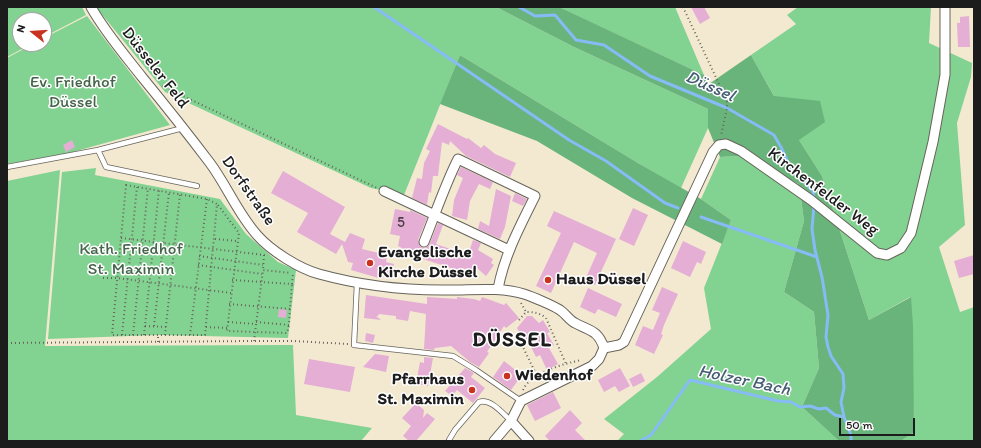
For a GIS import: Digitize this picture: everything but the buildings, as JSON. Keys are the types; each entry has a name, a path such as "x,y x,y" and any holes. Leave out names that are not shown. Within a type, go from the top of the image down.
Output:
{"street":[{"name":"Düsseler Feld","path":"91,7 114,43 183,128"},
{"name":"Kirchenfelder Weg","path":"719,145 726,144 741,151 811,200 877,253 887,256 901,248 911,233 933,142 945,75 945,7"},
{"name":"Dorfstraße","path":"183,128 211,165 258,236 270,247 295,263 317,274 357,283 418,290 463,291 498,289 525,294 560,310 573,322 592,331 601,339 604,348"},
{"path":"494,441 511,421 521,401 592,366 600,358 604,348 619,345 624,342 713,152 719,145"},
{"path":"424,242 445,185 458,159 528,188 535,196 509,250 498,289"},
{"path":"384,191 509,250"},
{"path":"511,421 529,441"}],"lane":[{"path":"7,167 98,150 183,128"},
{"path":"98,150 106,166 197,186"},
{"path":"357,283 354,345 453,356 521,401"},
{"path":"449,441 455,430 479,402 489,402 511,421"}],"path":[{"path":"683,7 701,44 727,105 719,145"},
{"path":"156,83 384,191"},
{"path":"218,204 205,335 112,335 126,184 207,199 218,204 238,233 227,328"},
{"path":"122,335 137,186"},
{"path":"133,335 148,188"},
{"path":"144,335 159,190"},
{"path":"154,326 169,192"},
{"path":"165,335 180,194"},
{"path":"190,335 207,199"},
{"path":"121,238 264,255 254,341"},
{"path":"215,239 237,241"},
{"path":"199,256 263,265"},
{"path":"198,265 262,274"},
{"path":"262,270 285,272 300,276"},
{"path":"206,327 227,328 227,331 287,333 293,274"},
{"path":"103,278 117,278 231,293"},
{"path":"232,280 292,284"},
{"path":"229,304 290,309"},
{"path":"519,320 526,312 542,315 546,318 566,364"},
{"path":"228,322 289,325"},
{"path":"144,326 166,327"},
{"path":"158,335 158,342"},
{"path":"7,343 293,341 354,345"},
{"path":"520,341 537,376"},
{"path":"521,401 522,391 525,384 559,365 582,360"}],"green space":[{"path":"7,7 82,7 86,15 52,33 52,12 12,12 12,52 16,52 7,57"},
{"path":"96,7 496,7 574,47 708,109 708,128 681,188 460,55 402,200 381,190 371,188 165,92"},
{"path":"496,7 559,7 704,75 709,84 751,55 774,96 820,101 825,122 799,140 822,176 869,320 911,297 913,326 914,432 901,441 839,441 802,407 819,368 814,312 784,292 804,221 799,184 738,156 720,157 708,128 708,109 574,47"},
{"path":"559,7 675,7 704,75 569,12"},
{"path":"798,7 931,7 929,43 972,63 971,77 957,123 965,225 939,247 960,312 974,307 974,441 901,441 914,432 910,297 869,320 822,176 799,140 751,55 796,24 787,15"},
{"name":"Ev. Friedhof Düssel","path":"87,16 170,125 69,153 7,164 7,58 18,52 52,52 52,34"},
{"path":"460,55 638,163 701,199 731,220 722,244 632,198 537,141 440,104"},
{"path":"738,156 799,184 804,221 784,292 814,312 819,368 802,407 839,441 617,441 624,434 604,419 657,377 711,329 704,288 731,220 701,199 720,157"},
{"name":"Kath. Friedhof St. Maximin","path":"96,168 95,175 220,199 246,234 278,262 296,270 288,338 158,335 48,339 62,172"},
{"path":"60,170 45,346 293,345 296,415 372,428 361,441 7,441 7,181"}],"waterway":[{"name":"Düssel","path":"374,7 569,140 606,161 665,203 678,208"},
{"name":"Düssel","path":"519,7 535,16 555,15 576,40 604,45 650,76 727,108 774,135 792,171 813,191 814,199"},
{"name":"Düssel","path":"814,205 812,229 828,315 826,337 831,356 843,374 844,388 841,402 844,417 851,435 851,441"},
{"name":"Düssel","path":"701,217 817,257"},
{"name":"Holzer Bach","path":"640,441 651,435 690,380 778,401 791,402 800,407 810,406 819,409 826,408 835,415 844,417"}],"place":[{"name":"Evangelische Kirche Düssel","path":"370,263"},
{"name":"Haus Düssel","path":"548,280"},
{"name":"Wiedenhof","path":"507,376"},
{"name":"Pfarrhaus St. Maximin","path":"472,390"}],"district":[{"name":"DÜSSEL","path":"512,341"}]}
